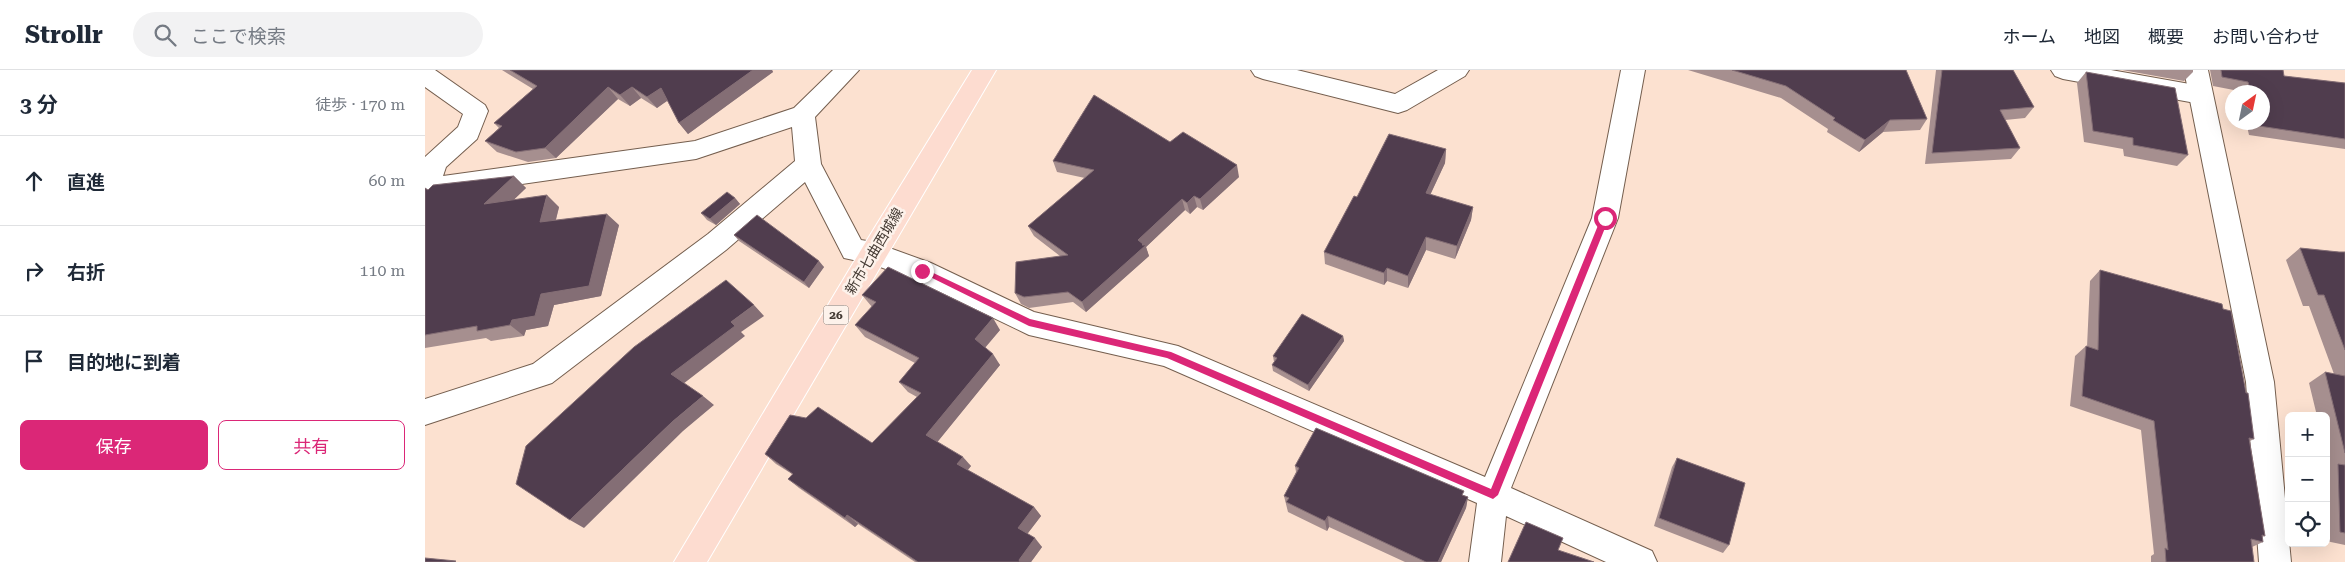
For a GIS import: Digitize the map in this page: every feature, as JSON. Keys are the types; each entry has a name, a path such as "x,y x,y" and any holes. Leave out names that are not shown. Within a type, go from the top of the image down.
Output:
{"main road":[{"name":"新市七曲西城線","path":"690,562 873,252 984,70"}],"street":[{"path":"425,76 476,111 468,132 435,162 426,188 696,150 803,114 847,70"},
{"path":"1263,70 1397,104 1457,70"},
{"path":"1485,562 1493,495 1605,218 1633,70"},
{"path":"2063,70 2198,83 2260,382 2275,562"},
{"path":"803,114 808,164 853,250 873,252 922,271 1029,323 1168,354 1493,495 1641,562"},
{"path":"425,412 542,374 717,242 808,164"}],"building":[{"path":"510,70 753,70 679,123 661,88 647,97 632,87 620,95 608,87 545,148 516,152 485,141 502,126 494,123 537,86"},
{"path":"1732,70 1906,70 1927,119 1890,120 1865,140 1833,120 1835,118 1786,86"},
{"path":"1942,70 2013,70 2034,107 2000,110 2020,148 1932,153"},
{"path":"2221,70 2283,70 2284,76 2345,83 2345,139 2270,128 2270,85 2249,85 2248,82 2222,77"},
{"path":"2086,72 2175,88 2188,155 2133,145 2133,138 2093,131"},
{"path":"1094,95 1170,142 1183,132 1237,165 1200,199 1194,196 1187,203 1182,199 1138,240 1142,245 1146,245 1082,302 1068,292 1024,297 1015,293 1016,262 1068,255 1028,226 1094,170 1053,161"},
{"path":"1389,134 1446,149 1426,193 1473,207 1457,246 1426,237 1408,276 1387,268 1384,273 1324,252 1354,196 1357,197"},
{"path":"514,176 484,204 547,195 540,222 607,214 589,286 541,294 535,316 512,320 510,325 477,331 477,326 425,335 425,188 428,190 433,185"},
{"path":"727,192 735,198 710,219 701,213"},
{"path":"757,215 819,261 804,282 734,235"},
{"path":"2300,248 2345,252 2345,350 2324,295 2318,295"},
{"path":"888,267 993,318 975,339 993,354 926,435 963,457 957,464 1034,507 1018,528 1035,538 1019,560 1020,562 918,562 847,515 845,518 788,479 793,474 765,454 790,415 806,418 818,407 872,443 921,393 899,382 919,358 855,325 876,302 862,295"},
{"path":"2100,270 2222,304 2223,309 2231,311 2246,393 2248,393 2254,439 2249,438 2265,536 2262,535 2263,542 2251,539 2254,562 2166,562 2165,548 2168,550 2154,421 2082,396 2086,346 2098,350"},
{"path":"726,280 754,305 731,322 735,326 671,374 703,396 672,422 570,520 516,484 526,446 634,347"},
{"path":"1302,314 1343,336 1308,385 1272,365 1277,358 1273,356"},
{"path":"2325,372 2345,376 2345,453"},
{"path":"1316,428 1464,491 1462,495 1468,497 1438,562 1426,562 1328,516 1325,521 1286,502 1289,498 1284,496 1299,468 1295,466"},
{"path":"1677,458 1745,483 1729,545 1659,518"},
{"path":"2338,464 2345,465 2345,533 2340,532"},
{"path":"1526,522 1563,538 1558,550 1594,562 1508,562"},
{"path":"425,558 456,561 425,562"}],"route":[{"path":"922,271 1029,323 1168,354 1493,495 1605,218"}]}
